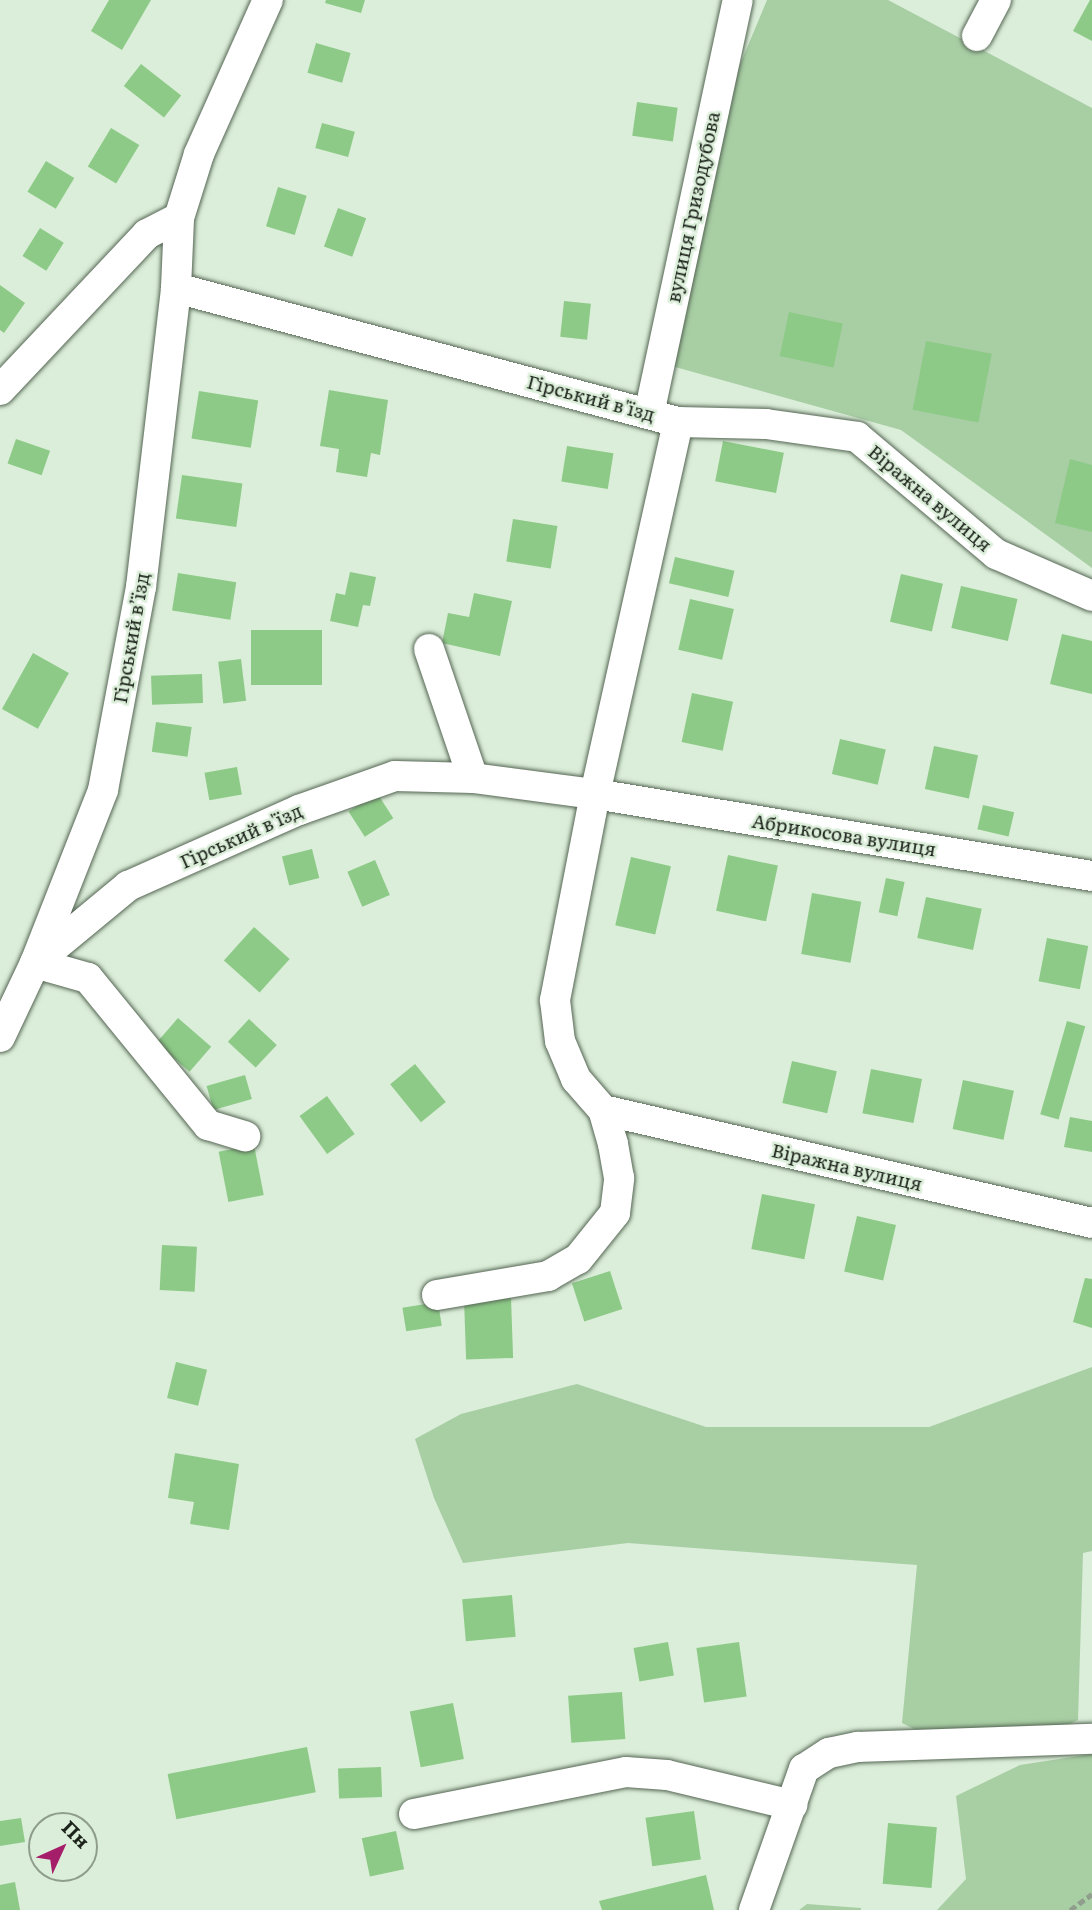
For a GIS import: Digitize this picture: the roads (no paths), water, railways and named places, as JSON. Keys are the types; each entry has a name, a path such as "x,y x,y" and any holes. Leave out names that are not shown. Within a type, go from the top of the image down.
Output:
{"street":[{"path":"0,390 147,234 179,218 199,154 268,0"},
{"name":"вулиця Гризодубова","path":"649,414 738,0"},
{"path":"977,36 996,0"},
{"name":"Гірський в’їзд","path":"0,1037 35,963 103,790 141,587 176,288 179,218"},
{"name":"Гірський в'їзд","path":"176,288 678,422 595,794 555,1000 560,1041 576,1079 603,1110"},
{"name":"Віражна вулиця","path":"678,422 766,424 857,437 996,554 1092,596"},
{"path":"429,649 473,779"},
{"name":"Гірський в'їзд","path":"35,963 128,886 299,810 395,776 473,779 595,794"},
{"name":"Абрикосова вулиця","path":"595,794 1092,876"},
{"path":"35,963 88,978 208,1125 245,1136"},
{"path":"437,1295 548,1276 578,1259 602,1233 615,1213 620,1178 603,1110"},
{"name":"Віражна вулиця","path":"603,1110 1092,1223"},
{"path":"754,1910 804,1769 829,1753 858,1747 1092,1740"},
{"path":"414,1814 626,1772 667,1775 792,1805"}]}
